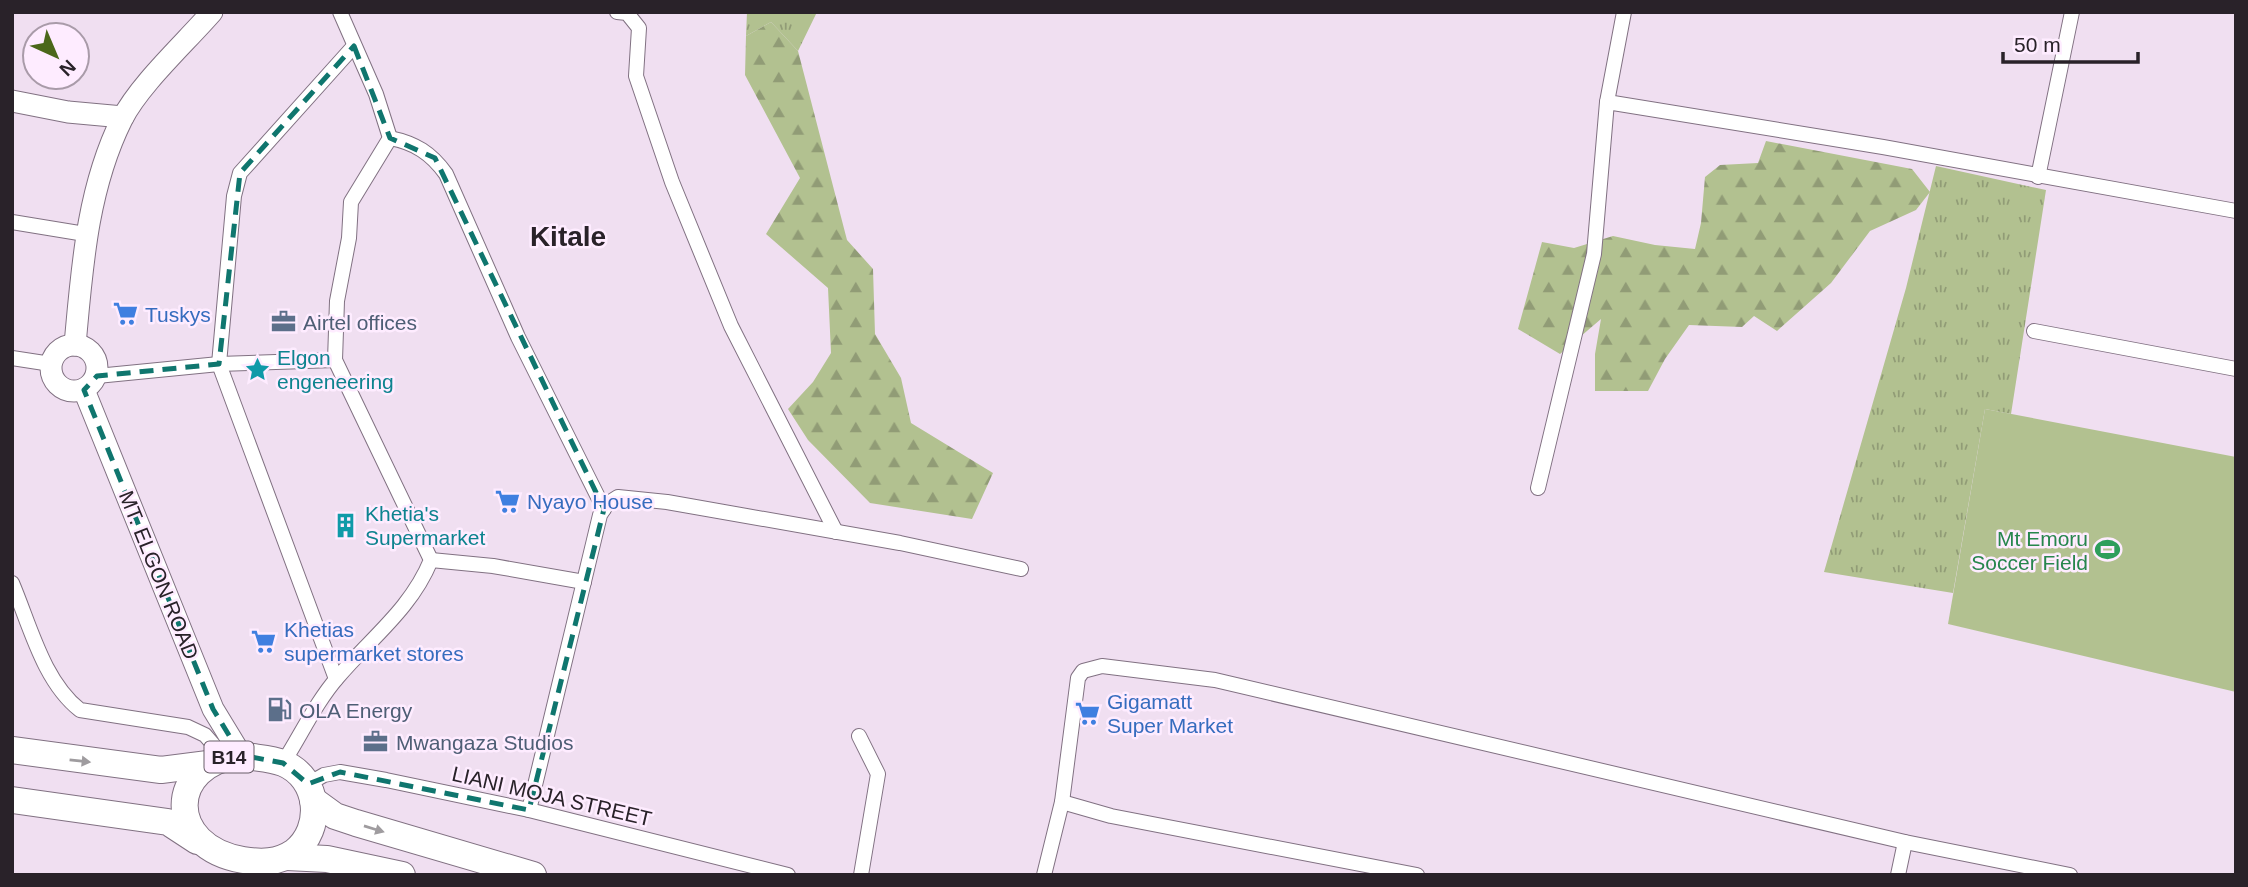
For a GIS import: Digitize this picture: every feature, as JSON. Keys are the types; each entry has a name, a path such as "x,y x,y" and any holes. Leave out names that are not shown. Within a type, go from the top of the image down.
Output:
{"highway":[{"name":"B14","path":"12,750 161,770 224,759 283,763 335,816 533,875"},
{"name":"B14","path":"197,841 188,826 186,800 195,776 224,759"},
{"path":"287,857 301,846 310,831 314,816 310,792"},
{"path":"12,800 167,822 210,852 227,858 271,862 287,857 327,859 402,875"}],"street":[{"path":"75,345 85,234 106,159 123,117 212,12"},
{"path":"283,763 336,680 404,608 421,583 431,561 335,360 337,301 349,238 351,202 390,138 376,94 340,12"},
{"path":"617,12 626,13 639,28 636,76 673,183 731,326 836,532"},
{"path":"1538,488 1594,254 1607,102 1624,12"},
{"path":"2038,177 2072,12"},
{"path":"336,680 219,364 233,196 240,173 354,46"},
{"path":"12,101 68,112 123,117"},
{"path":"1607,102 1883,147 2236,211"},
{"path":"390,138 420,148 435,158 446,174 518,337 604,509"},
{"path":"12,222 85,234"},
{"path":"2034,331 2236,369"},
{"path":"90,383 95,355 86,347 75,345 57,352 51,364 53,376 60,387 71,392 90,383 219,364 335,360"},
{"path":"12,358 51,364"},
{"name":"MT. ELGON ROAD","path":"90,383 220,726 224,759"},
{"path":"529,810 604,509 618,498 836,532 1021,569"},
{"path":"431,561 493,566 584,582"},
{"path":"12,583 46,666 67,699 80,710 188,727 205,735 224,759"},
{"path":"1044,875 1062,802 1078,678 1083,671 1102,666 1215,680 1905,842 2070,875"},
{"path":"859,736 878,774 861,875"},
{"name":"LIANI MOJA STREET","path":"310,792 324,775 340,772 529,810 788,875"},
{"path":"1062,802 1111,816 1417,875"},
{"path":"1898,875 1905,842"}],"highlighted area":[{"path":"354,46 390,138 435,158 604,509 529,810 340,772 308,784 283,763 241,755 213,709 84,390 97,376 219,364 240,173"}],"green space":[{"path":"747,12 817,12 798,51 771,22 746,36"},
{"path":"771,22 798,51 847,240 873,269 875,334 901,378 911,423 993,473 972,519 870,503 808,440 788,409 813,382 831,353 828,288 766,234 800,178 745,75 746,36"},
{"path":"1766,141 1912,169 1930,192 1916,210 1870,231 1831,283 1777,331 1754,316 1742,327 1689,325 1665,359 1648,391 1595,391 1595,354 1601,319 1560,354 1518,329 1542,242 1574,248 1613,236 1655,245 1695,249 1701,223 1705,177 1720,165 1758,163"},
{"path":"1936,166 2046,190 2011,414 1985,409 1953,593 1824,572 1906,288"},
{"path":"1985,409 2236,457 2236,692 1948,624"}],"place":[{"name":"Tuskys","path":"125,314"},
{"name":"Airtel offices","path":"283,322"},
{"name":"Elgon engeneering","path":"257,369"},
{"name":"Nyayo House","path":"507,501"},
{"name":"Khetia's Supermarket","path":"345,525"},
{"name":"Mt Emoru Soccer Field","path":"2108,550"},
{"name":"Khetias supermarket stores","path":"264,641"},
{"name":"OLA Energy","path":"279,710"},
{"name":"Gigamatt Super Market","path":"1087,713"},
{"name":"Mwangaza Studios","path":"376,742"}],"district":[{"name":"Kitale","path":"568,236"}]}
